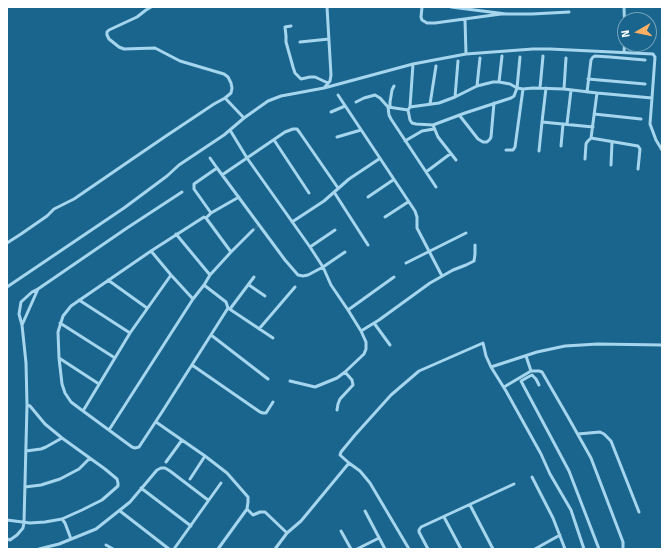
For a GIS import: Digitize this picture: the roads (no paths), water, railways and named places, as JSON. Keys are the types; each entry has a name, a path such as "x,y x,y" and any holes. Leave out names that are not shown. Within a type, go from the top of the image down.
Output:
{"street":[{"path":"7,243 54,210 126,164 231,93 232,88 228,77 224,74 180,60 156,48 124,49 114,44 107,35 109,30 137,17 151,7"},
{"path":"324,88 331,78 327,7"},
{"path":"422,7 420,17 427,23 465,20 506,14"},
{"path":"451,7 506,14 568,12"},
{"path":"465,20 466,54"},
{"path":"291,26 286,27 286,42 295,73 301,80 315,77 328,83"},
{"path":"300,42 329,39"},
{"path":"7,287 124,208 179,166 224,135 263,104 274,98 324,88 413,64 466,54 550,49 617,52"},
{"path":"624,52 655,55 650,124 656,140 662,150"},
{"path":"499,82 502,56"},
{"path":"540,88 543,56"},
{"path":"587,92 591,60 595,56 646,60"},
{"path":"405,141 422,131 494,103 507,100 514,96 517,88 520,57"},
{"path":"477,86 480,58"},
{"path":"564,89 566,58"},
{"path":"455,97 458,61"},
{"path":"413,64 409,108 410,120 416,124 433,127"},
{"path":"430,104 436,66"},
{"path":"588,79 645,84"},
{"path":"356,102 375,95 389,107 409,108 439,103 477,86 493,82 510,84 517,88 564,89 652,98"},
{"path":"394,86 389,107 389,115 436,187"},
{"path":"506,150 513,150 515,147 523,88"},
{"path":"539,151 546,88"},
{"path":"561,146 571,90"},
{"path":"585,159 586,144 591,138 593,127 597,93"},
{"path":"338,95 415,212 417,217 417,228 442,276"},
{"path":"225,98 244,118"},
{"path":"460,116 478,139 483,142 487,142 491,136 494,103"},
{"path":"331,112 345,106"},
{"path":"594,114 641,119"},
{"path":"542,122 593,127"},
{"path":"433,127 438,137 456,160"},
{"path":"222,175 286,132 297,129 338,188"},
{"path":"230,130 323,267 331,285 361,331 366,342 364,354 337,378 315,387 290,381"},
{"path":"336,137 361,130"},
{"path":"591,138 638,146 638,170"},
{"path":"274,140 309,193"},
{"path":"611,165 612,142"},
{"path":"426,172 450,154"},
{"path":"210,158 258,225 298,275 303,276 323,267 345,252"},
{"path":"292,222 324,201 349,179 379,159"},
{"path":"211,213 194,188 194,184 217,168"},
{"path":"368,197 393,180"},
{"path":"7,539 10,540 17,535 23,528 24,522 27,405 26,363 22,325 19,314 21,302 32,292 182,192"},
{"path":"334,192 368,244"},
{"path":"239,197 211,213 206,218 204,217 176,234 71,306 63,316 58,332 58,358 65,394 71,402 132,447 135,448 139,446 229,308 254,277"},
{"path":"385,217 408,202"},
{"path":"206,218 231,252"},
{"path":"109,430 210,275 253,230"},
{"path":"310,248 334,230"},
{"path":"406,263 466,233"},
{"path":"176,234 210,275"},
{"path":"361,331 442,276 474,261 475,245"},
{"path":"151,251 193,299"},
{"path":"83,411 130,333 171,275"},
{"path":"348,310 394,277"},
{"path":"108,280 147,308"},
{"path":"204,285 226,302 229,308 273,338"},
{"path":"249,285 265,296"},
{"path":"259,329 295,287"},
{"path":"22,325 38,289"},
{"path":"79,300 130,333"},
{"path":"60,323 115,358"},
{"path":"374,323 390,345"},
{"path":"211,335 268,380"},
{"path":"409,549 370,483 360,472 340,455 341,452 384,403 405,382 419,371 482,343 491,367 504,387 540,452 550,474 571,510 584,549"},
{"path":"491,367 537,352 560,347 586,344 662,345"},
{"path":"526,356 532,371"},
{"path":"58,358 99,384"},
{"path":"192,365 260,412 266,412 273,402"},
{"path":"504,387 532,371 542,372 591,458 623,542 624,546 622,549"},
{"path":"338,410 340,399 353,385 352,380 345,372"},
{"path":"539,385 532,375 521,381 569,471 599,549"},
{"path":"7,520 45,522 62,519 102,500 118,486 117,479 62,438 45,424 30,406 27,405"},
{"path":"156,422 206,456 227,473 248,497 247,509 218,549"},
{"path":"578,434 600,432 611,441 639,512"},
{"path":"26,451 41,449 62,438"},
{"path":"166,462 182,440"},
{"path":"190,479 206,456"},
{"path":"25,487 41,485 60,479 79,469 90,458"},
{"path":"275,549 287,533 301,521 349,463"},
{"path":"39,549 56,547 96,529 130,502 157,470 161,468 165,468 208,500"},
{"path":"532,477 553,518 565,549"},
{"path":"174,549 221,483"},
{"path":"428,549 419,532 419,529 514,484"},
{"path":"141,488 190,526"},
{"path":"470,505 493,549"},
{"path":"247,509 253,515 260,512 265,512 287,533"},
{"path":"120,511 169,549"},
{"path":"365,511 385,549"},
{"path":"444,517 461,549"},
{"path":"62,519 71,539"},
{"path":"341,531 351,549"},
{"path":"535,549 560,535"},
{"path":"357,549 378,538"},
{"path":"106,545 113,549"}],"tunnel":[{"path":"253,230 257,226"}]}
